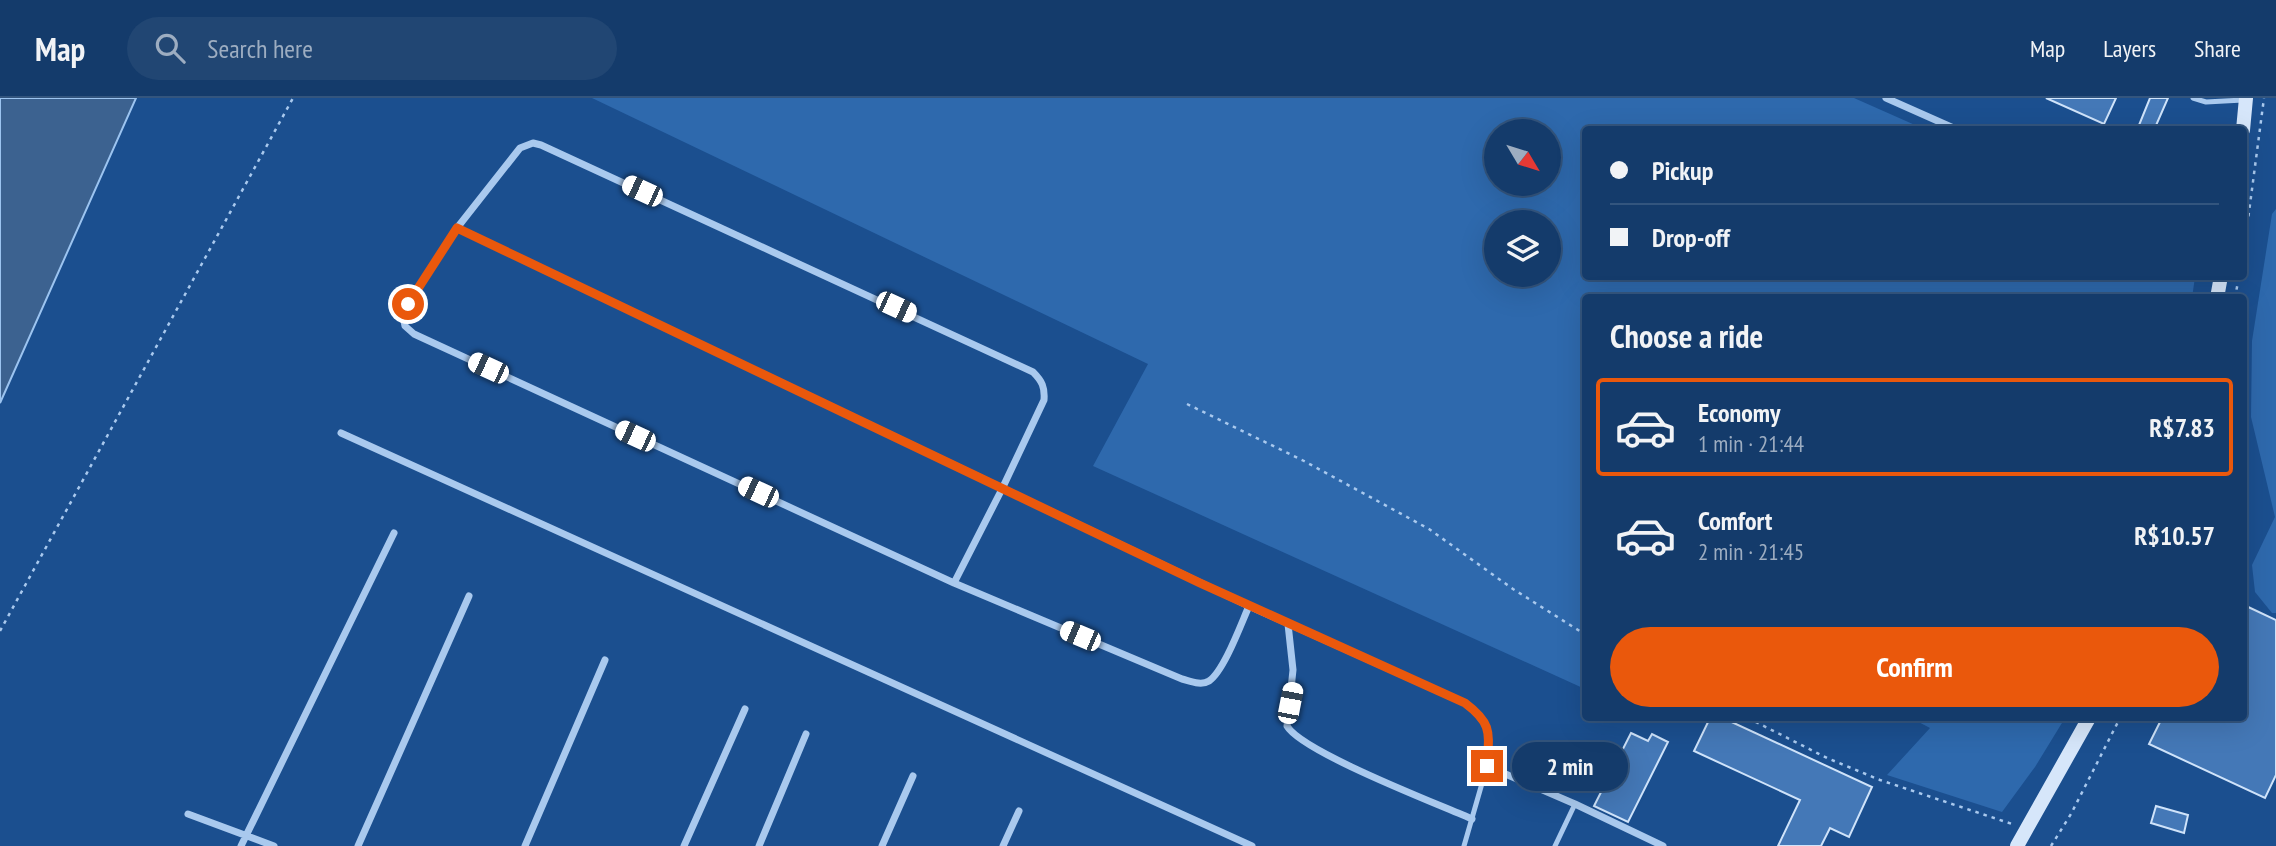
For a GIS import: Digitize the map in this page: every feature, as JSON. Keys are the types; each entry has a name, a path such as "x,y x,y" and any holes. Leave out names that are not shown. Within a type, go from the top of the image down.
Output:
{"main road":[{"path":"2243,126 2246,99"},
{"path":"2017,846 2087,721"}],"street":[{"path":"1888,98 1949,126"},
{"path":"954,583 1044,400 1045,390 1041,380 1023,366 541,145 533,143 520,148 457,228 408,304 404,321 409,330 954,583 1182,679 1200,684 1209,682 1224,662 1249,606"},
{"path":"457,228 1249,606 1465,703 1487,724 1487,766 1662,846"},
{"path":"341,433 1252,846"},
{"path":"241,846 394,533"},
{"path":"358,846 470,596"},
{"path":"1288,624 1293,688 1287,726 1293,734 1329,756 1472,819"},
{"path":"525,846 605,660"},
{"path":"684,846 745,709"},
{"path":"759,846 806,734"},
{"path":"882,846 913,776"},
{"path":"1003,846 1019,811"},
{"path":"188,814 274,846"}],"lane":[{"path":"2193,98 2206,102 2246,99"},
{"path":"1464,846 1487,766"},
{"path":"1555,846 1574,804"}],"path":[{"path":"0,631 293,98"},
{"path":"2247,227 2264,98"},
{"path":"1187,404 1304,461 1429,528 1513,589 1582,632"},
{"path":"1754,721 1827,758 1880,780 2028,829"},
{"path":"2051,846 2071,814 2118,721"}],"shaded area":[{"path":"0,98 136,98 0,403"},
{"path":"592,98 1854,98 1917,126 1582,126 1582,280 2195,280 2193,294 1582,294 1582,688 1093,466 1148,364"},
{"path":"2276,209 2276,613 2272,613 2255,592 2252,565 2275,517 2251,417 2252,341 2272,214"},
{"path":"1917,721 2063,721 2035,767 2002,812 1887,775 1930,728"}],"building":[{"path":"2046,98 2116,98 2104,124"},
{"path":"2150,98 2168,98 2156,126 2139,126"},
{"path":"2247,606 2276,620 2276,775 2265,798 2149,744 2160,721 2247,721"},
{"path":"1709,721 1729,721 1872,787 1849,837 1830,828 1821,846 1778,846 1800,800 1694,751"},
{"path":"1631,733 1648,741 1652,734 1668,742 1628,822 1594,806"},
{"path":"2156,806 2188,815 2184,833 2151,823"}],"route":[{"path":"408,304 457,228 1200,583 1465,703 1487,724 1487,766"}]}
